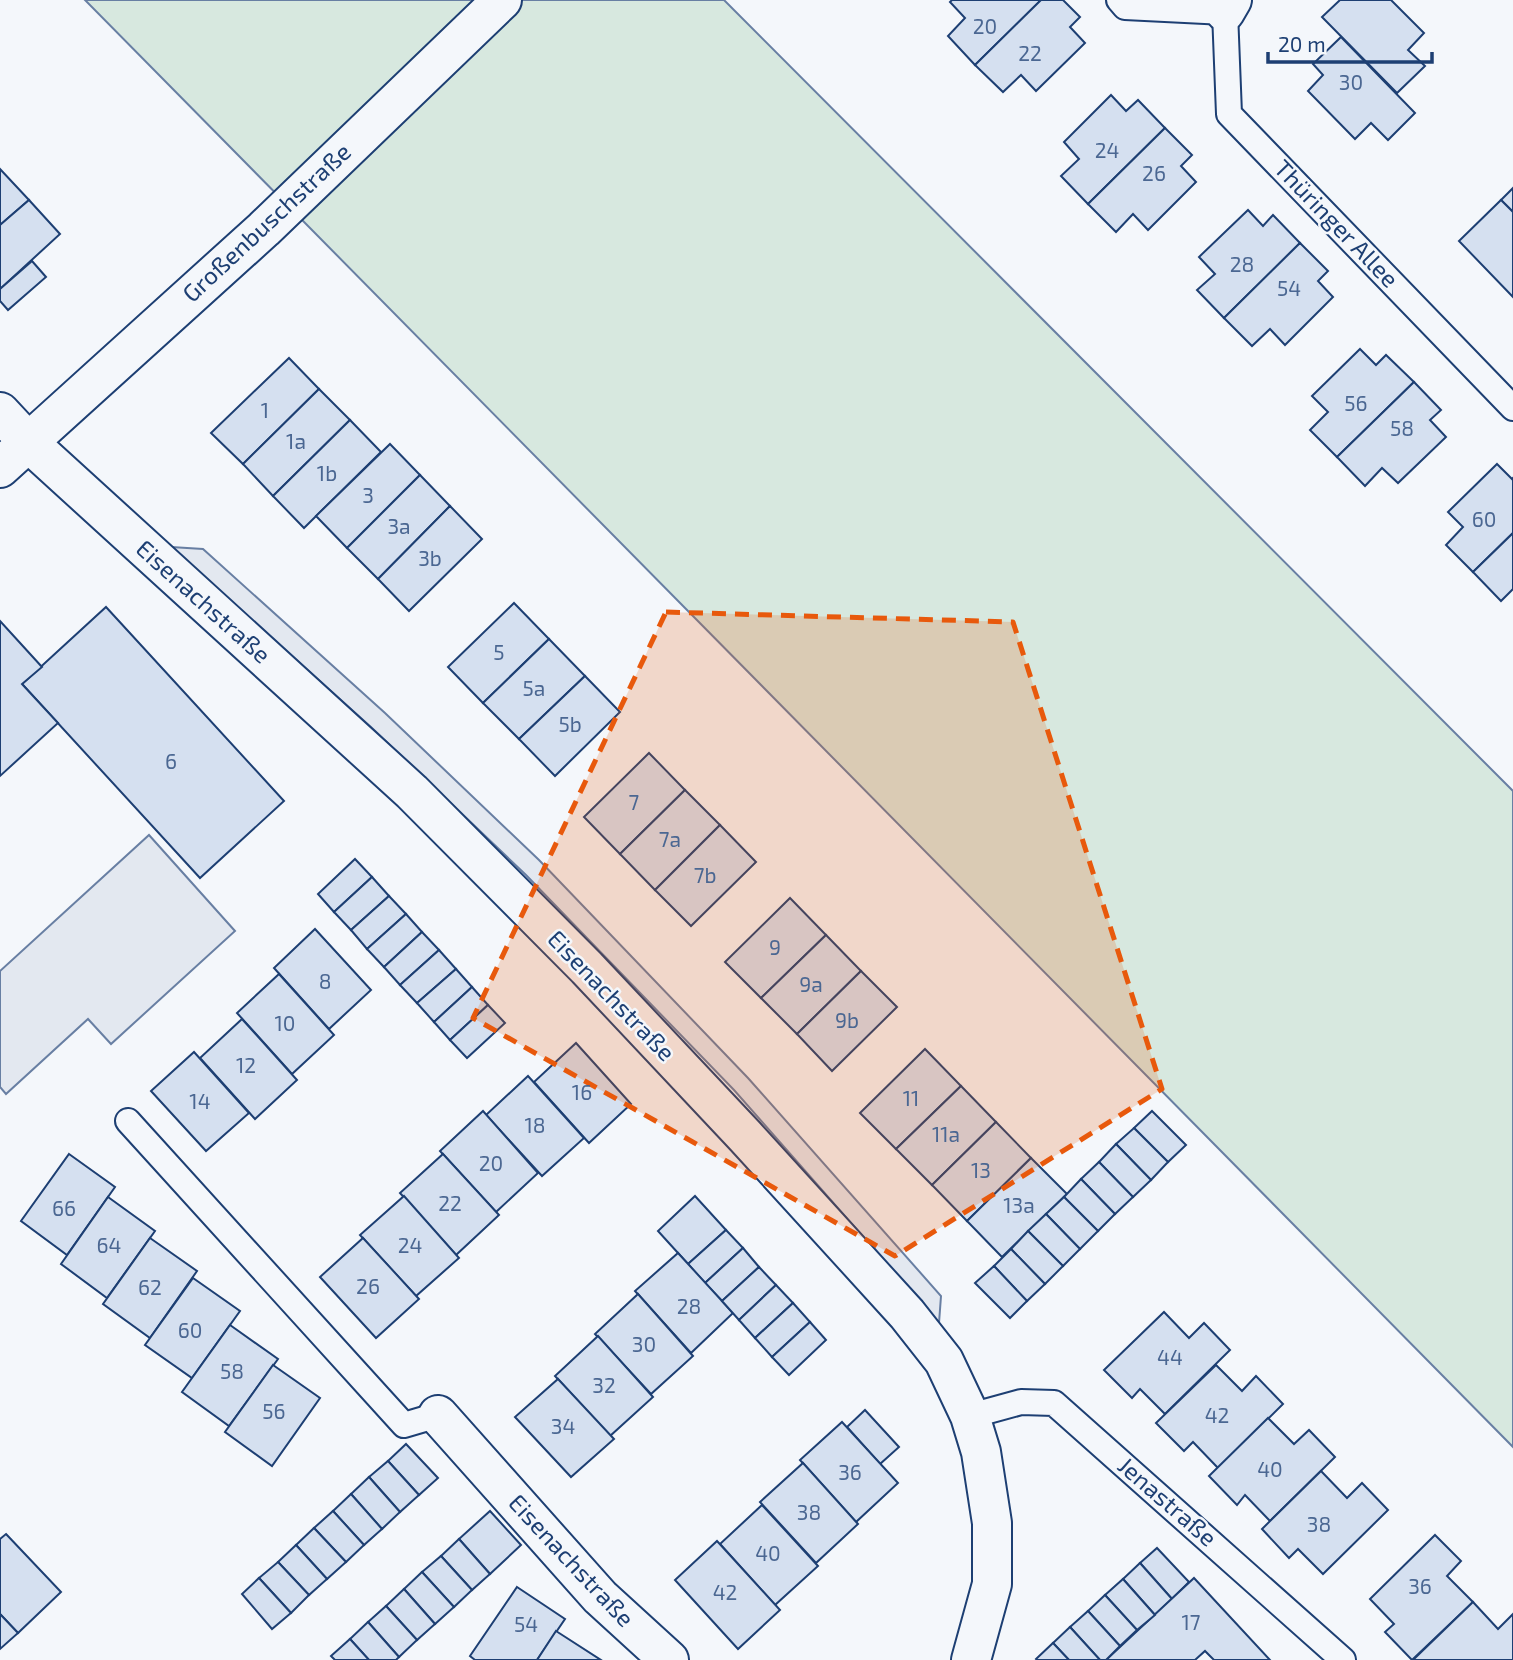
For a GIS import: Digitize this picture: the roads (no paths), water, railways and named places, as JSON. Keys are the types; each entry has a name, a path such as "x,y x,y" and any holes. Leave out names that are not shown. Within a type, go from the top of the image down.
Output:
{"street":[{"name":"Großenbuschstraße","path":"0,467 264,229 502,0"},
{"path":"0,412 28,442"},
{"name":"Eisenachstraße","path":"28,442 404,785 587,968 745,1136 906,1314 944,1361 970,1416 981,1452 992,1523 992,1584 971,1660"},
{"name":"Eisenachstraße","path":"438,1415 600,1597 669,1660"}],"lane":[{"name":"Thüringer Allee","path":"1119,0 1125,7 1229,6 1229,114 1513,408"},
{"name":"Eisenachstraße","path":"128,1121 404,1425 438,1415"},
{"name":"Jenastraße","path":"970,1416 1021,1402 1054,1403 1343,1660"}]}
